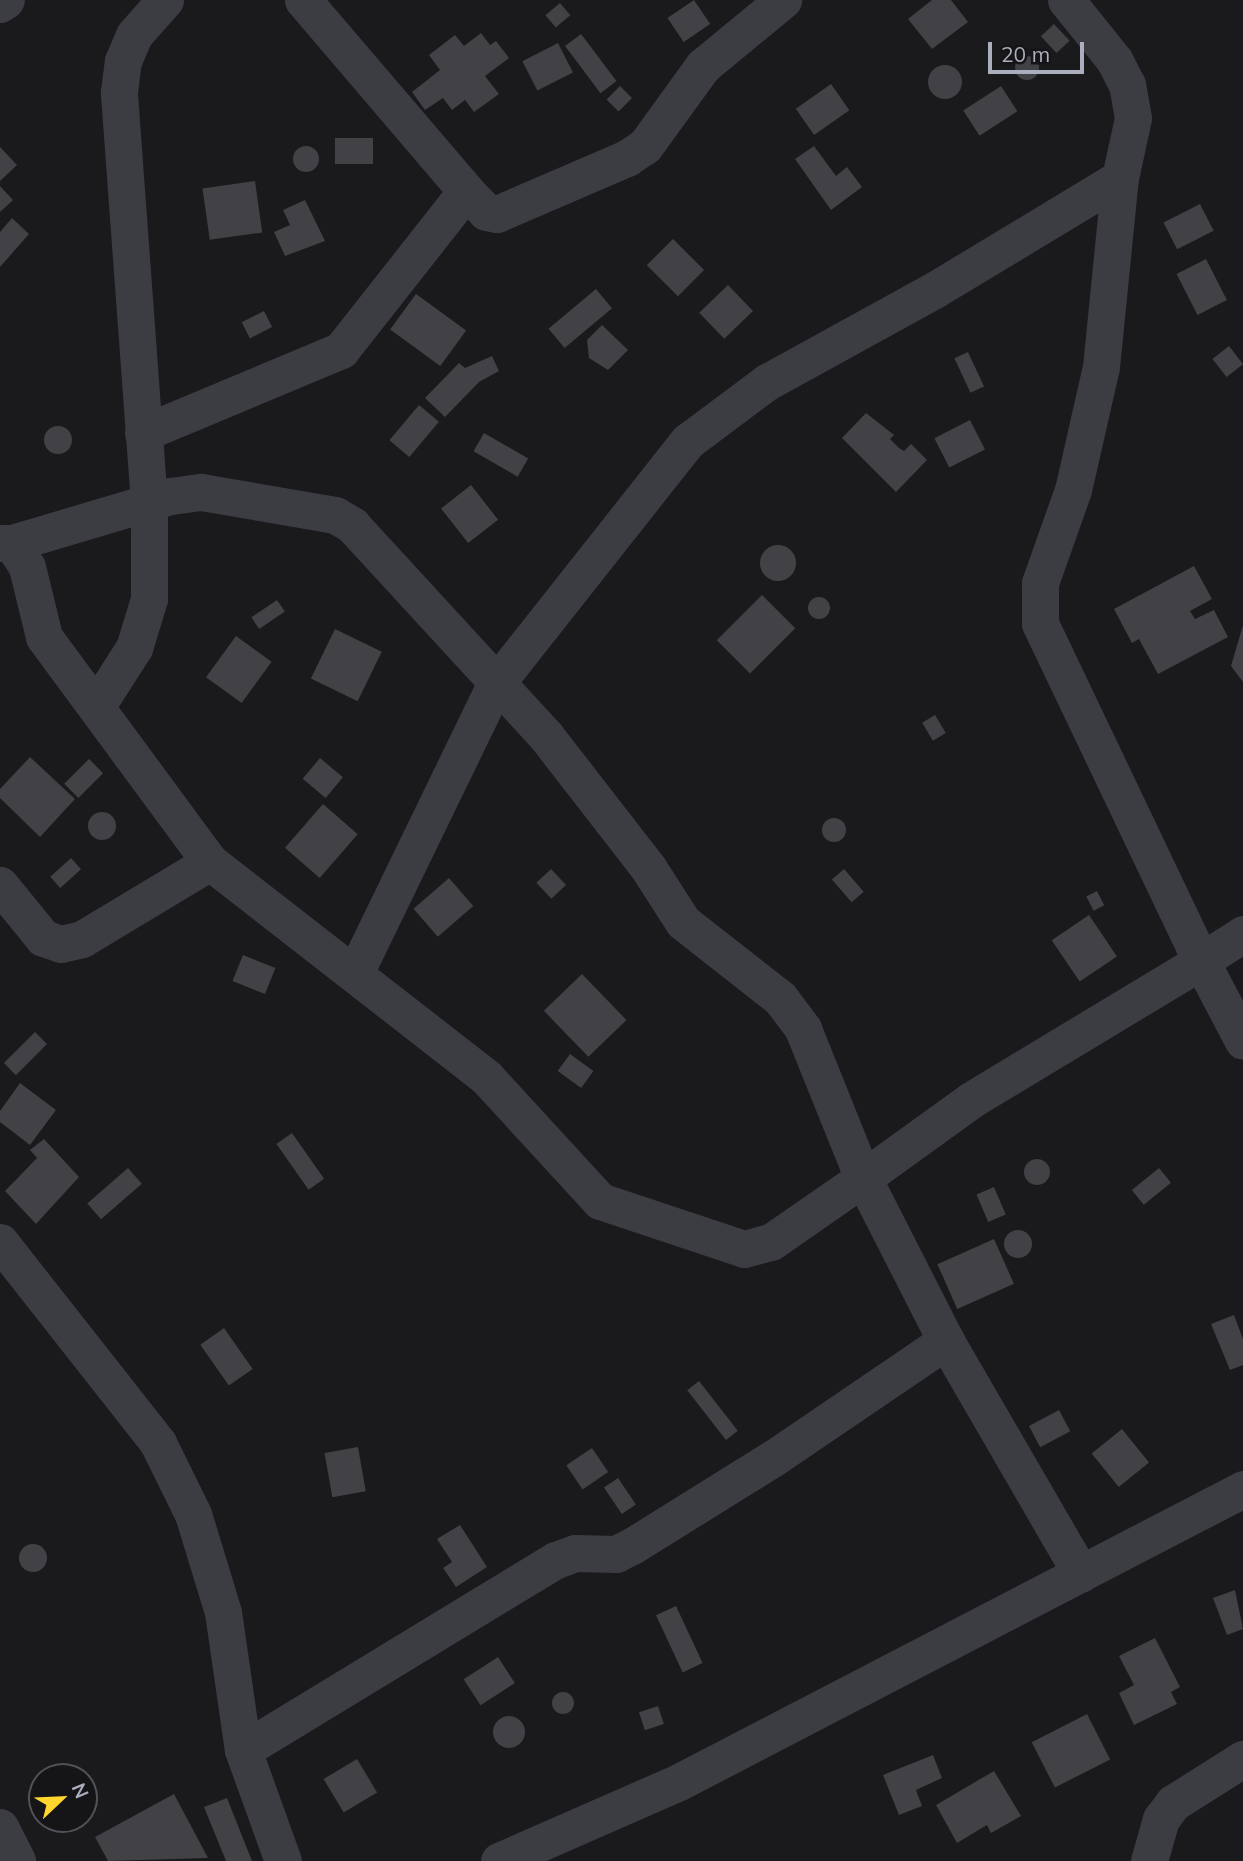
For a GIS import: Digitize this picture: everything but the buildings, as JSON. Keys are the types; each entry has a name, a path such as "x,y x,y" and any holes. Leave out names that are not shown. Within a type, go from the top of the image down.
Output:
{"street":[{"path":"0,4 6,0"},
{"path":"98,704 134,648 149,599 149,503 119,92 123,61 134,35 164,0"},
{"path":"303,0 466,191 486,212 497,214 627,158 645,146 703,66 783,0"},
{"path":"1066,0 1115,61 1128,85 1133,118 1120,178 1101,367 1073,490 1040,583 1040,624 1201,961 1243,1041"},
{"path":"355,973 495,685 688,441 724,411 1120,178"},
{"path":"143,433 341,350 466,191"},
{"path":"1081,1574 946,1341 863,1178 803,1028 780,998 683,922 649,869 546,736 495,685 352,525 334,515 201,492 149,503 6,543 27,567 44,637 98,704 210,862 487,1078 600,1202 744,1248 771,1242 863,1178 971,1100 1243,934"},
{"path":"0,884 43,938 61,944 82,939 210,862"},
{"path":"0,1242 158,1443 193,1514 223,1612 243,1750 283,1861"},
{"path":"243,1750 556,1560 575,1553 616,1554 632,1546 775,1457 946,1341"},
{"path":"499,1861 679,1782 1243,1489"},
{"path":"1149,1861 1161,1819 1173,1803 1243,1759"},
{"path":"0,1827 18,1861"}]}
